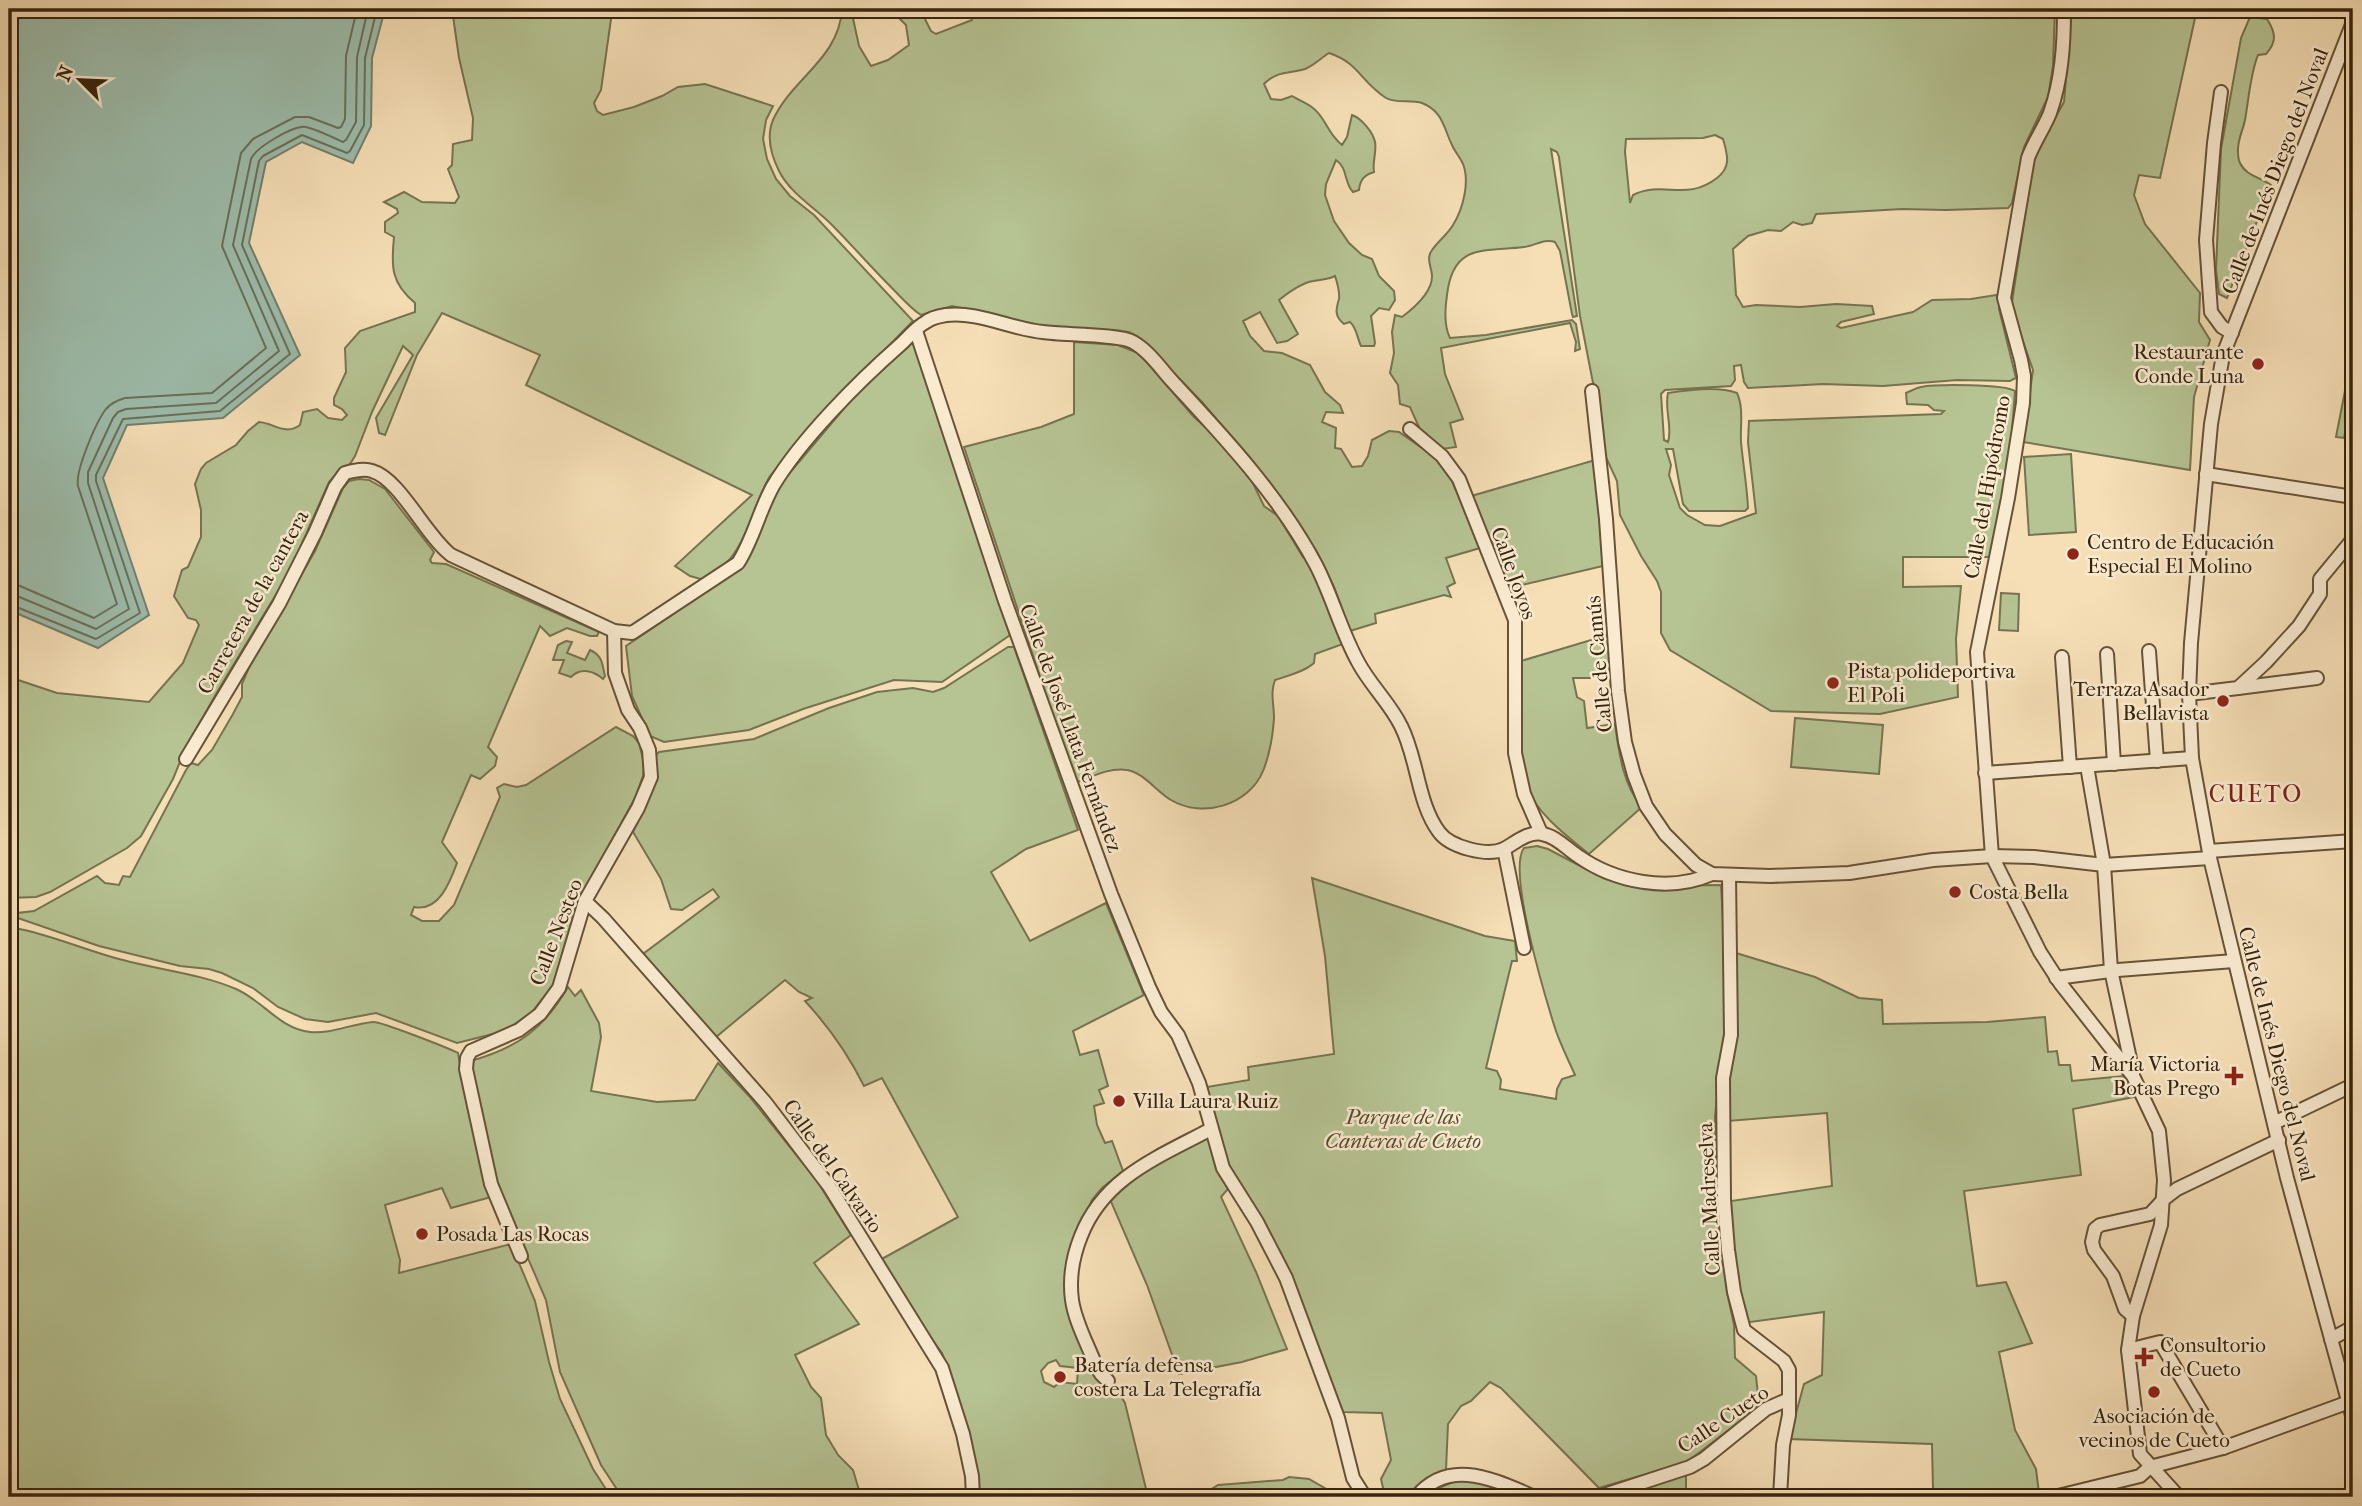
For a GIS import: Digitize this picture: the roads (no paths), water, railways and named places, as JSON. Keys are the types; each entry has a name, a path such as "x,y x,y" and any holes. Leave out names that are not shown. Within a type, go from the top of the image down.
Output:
{"street":[{"name":"Calle del Hipódromo","path":"1992,856 1977,652 2019,434 2024,376 2004,298 2028,158 2056,94 2064,42 2064,9"},
{"name":"Calle de Inés Diego del Noval","path":"2353,22 2232,333 2217,380 2206,474 2189,694 2192,758 2234,961 2353,1419"},
{"name":"Calle de Inés Diego del Noval","path":"2221,92 2206,240 2211,312 2222,327 2232,333"},
{"path":"614,631 632,633 738,563 762,506 792,459 851,392 923,322 942,316 958,315 1041,332 1120,338 1138,346 1204,415 1248,466 1314,560 1356,659 1401,725 1427,807 1439,832 1447,840 1463,848 1493,852 1541,833 1558,841 1586,862 1627,880 1677,882 1712,874"},
{"name":"Calle de José Llata Fernández","path":"916,331 1005,601 1111,894 1149,988 1161,1012 1178,1035 1199,1083 1211,1129 1230,1181 1257,1222 1286,1278 1338,1418 1353,1478 1365,1497"},
{"name":"Calle de Camús","path":"1592,391 1606,519 1618,691 1625,742 1646,806 1665,834 1684,855 1712,874 1825,875 1933,860 1992,856 2034,857 2104,865 2353,841"},
{"name":"Calle Joyos","path":"1410,429 1442,456 1459,479 1515,620 1515,753 1521,783 1541,833"},
{"name":"Carretera de la cantera","path":"186,759 279,604 315,534 335,487 345,473 372,470 384,478 395,487 440,547 451,555 614,631"},
{"path":"2206,474 2353,497"},
{"path":"2238,688 2299,626 2319,594 2320,579 2353,539"},
{"name":"Calle Nesteo","path":"522,1256 491,1184 466,1069 467,1058 471,1051 519,1030 540,1014 559,988 585,901 638,808 651,777 649,750 628,710 615,673 614,631"},
{"path":"2149,651 2157,761"},
{"path":"2107,654 2114,764"},
{"path":"2062,657 2070,767"},
{"path":"2189,694 2317,678"},
{"path":"1985,773 2192,758"},
{"path":"2087,766 2104,865 2111,970 2133,1076"},
{"path":"1504,849 1524,948"},
{"path":"1992,856 2040,952 2056,978 2133,1076 2159,1131 2164,1199 2158,1237 2133,1316 2128,1350 2140,1454 2150,1467 2173,1487 2179,1497"},
{"name":"Calle Madreselva","path":"1729,876 1731,1035 1723,1078 1724,1200 1728,1250 1734,1292 1744,1330 1784,1362 1789,1370 1789,1415 1780,1473 1780,1497"},
{"name":"Calle del Calvario","path":"585,901 765,1102 829,1186 942,1368 963,1434 972,1476 973,1497"},
{"path":"2056,978 2111,970 2234,961"},
{"path":"2274,1123 2353,1085"},
{"path":"1108,1381 1096,1366 1072,1301 1073,1262 1083,1230 1099,1201 1110,1189 1140,1166 1211,1129"},
{"path":"2133,1316 2125,1309 2113,1276 2094,1250 2092,1235 2100,1225 2150,1214 2178,1189 2279,1140"},
{"path":"2331,1339 2353,1327"},
{"path":"2128,1350 2160,1342 2223,1448"},
{"name":"Calle Cueto","path":"1598,1497 1690,1467 1704,1459 1766,1409 1789,1399"},
{"path":"2054,1497 2140,1476 2150,1467 2223,1448 2349,1402"},
{"path":"1416,1497 1426,1486 1437,1480 1471,1475 1505,1483 1535,1497"}],"water":[{"path":"9,9 385,9 372,58 371,126 353,163 302,142 266,162 249,243 300,355 223,418 127,425 103,478 149,615 98,648 9,610"}],"place":[{"name":"Restaurante Conde Luna","path":"2258,364"},
{"name":"Centro de Educación Especial El Molino","path":"2073,554"},
{"name":"Pista polideportiva El Poli","path":"1833,683"},
{"name":"Terraza Asador Bellavista","path":"2223,701"},
{"name":"Costa Bella","path":"1955,892"},
{"name":"María Victoria Botas Prego","path":"2234,1076"},
{"name":"Villa Laura Ruiz","path":"1119,1101"},
{"name":"Posada Las Rocas","path":"422,1234"},
{"name":"Consultorio de Cueto","path":"2144,1357"},
{"name":"Batería defensa costera La Telegrafía","path":"1060,1377"},
{"name":"Asociación de vecinos de Cueto","path":"2154,1392"}],"district":[{"name":"CUETO","path":"2256,794"}],"park label":[{"name":"Parque de las Canteras de Cueto","path":"1403,1129"}]}
